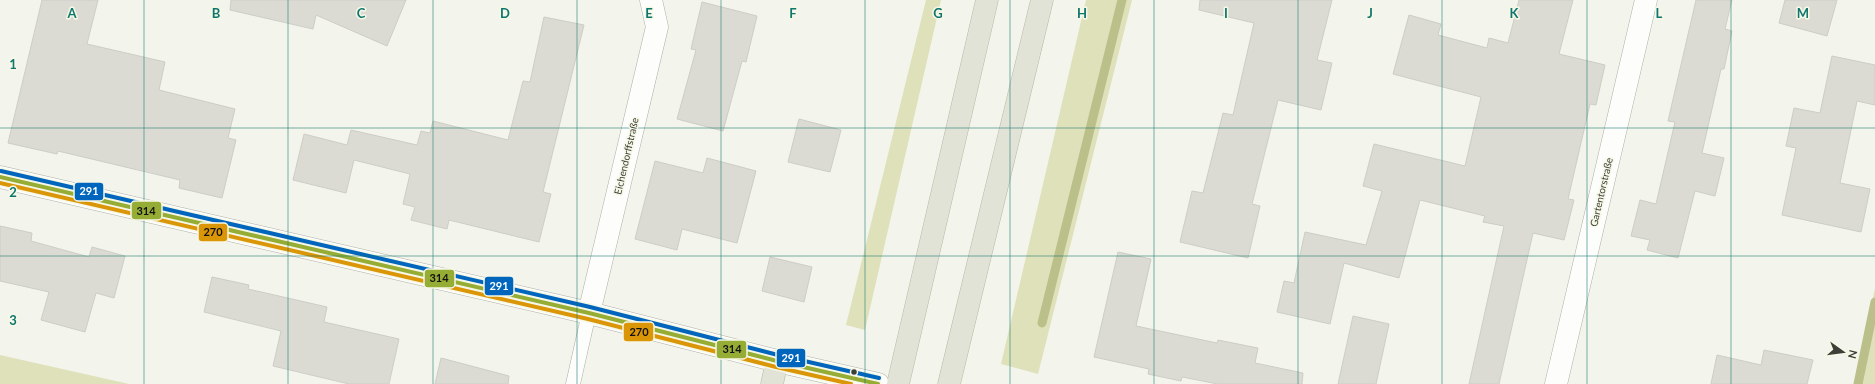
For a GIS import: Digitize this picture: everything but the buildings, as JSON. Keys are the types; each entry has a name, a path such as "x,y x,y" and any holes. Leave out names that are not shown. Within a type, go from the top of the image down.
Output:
{"highway":[{"path":"898,384 987,0"},
{"path":"949,384 1042,0"},
{"path":"772,384 777,361"}],"street":[{"name":"Eichendorffstraße","path":"589,313 656,27 650,0"},
{"name":"Gartentorstraße","path":"1556,384 1646,0"},
{"path":"0,177 589,313 777,361 878,384"}],"lane":[{"path":"573,384 589,313"}],"green space":[{"path":"926,0 941,0 865,330 846,325"},
{"path":"1086,0 1132,0 1038,374 1001,364"},
{"path":"1875,288 1875,384 1855,384"},
{"path":"0,355 129,384 0,384"}],"waterway":[{"path":"1042,323 1122,0"},
{"path":"1858,384 1875,302"}],"transit line":[{"name":"291","path":"1,171 590,307 778,355 879,378"},
{"name":"314","path":"0,177 589,313 777,361 878,384"},
{"name":"270","path":"0,183 588,319 776,367 851,384"}]}
